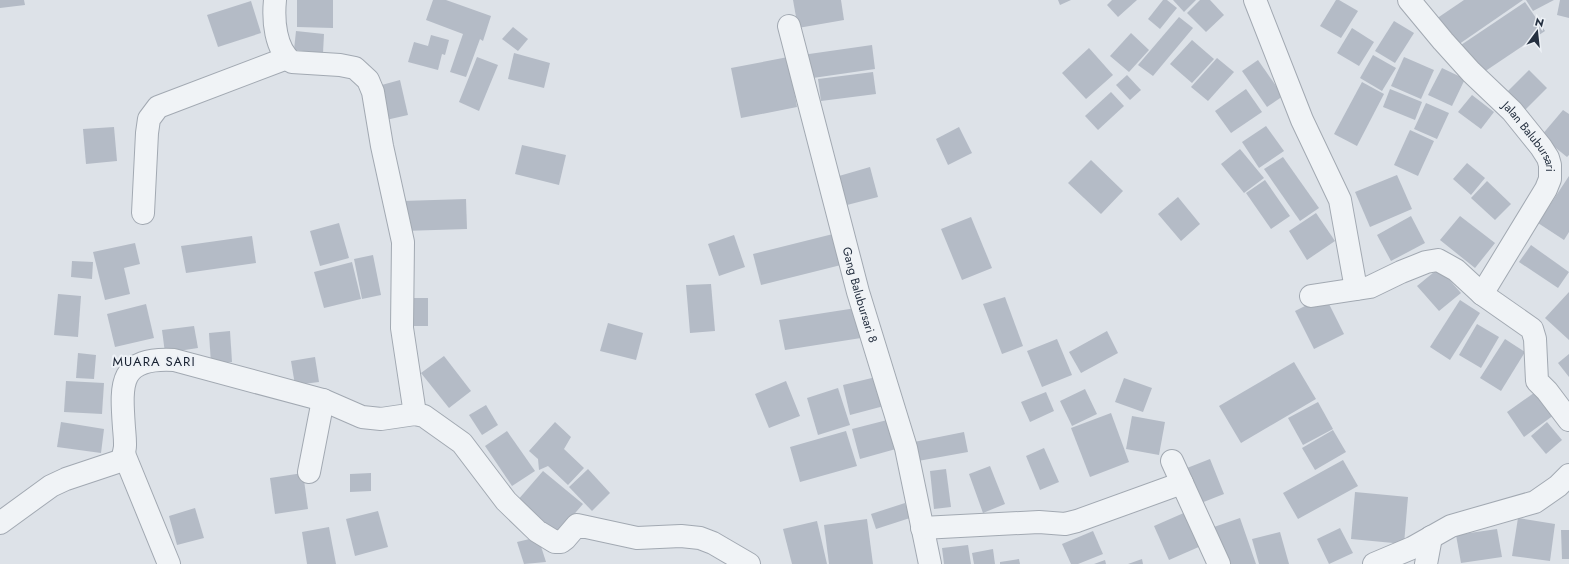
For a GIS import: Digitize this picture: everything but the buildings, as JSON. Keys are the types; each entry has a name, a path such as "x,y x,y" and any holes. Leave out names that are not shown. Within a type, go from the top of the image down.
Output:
{"street":[{"path":"275,0 274,18 276,31 287,58 292,62 297,63 340,65 355,68 365,77 373,92 382,146 403,242 402,328 415,414"},
{"path":"1256,0 1302,120 1340,200 1356,289"},
{"name":"Jalan Balubursari","path":"1409,0 1467,67 1512,111 1541,147 1548,158 1550,165 1550,179 1546,189 1482,294"},
{"name":"Gang Balubursari 8","path":"789,26 858,292 905,441 930,564"},
{"path":"143,213 147,133 149,119 158,107 287,58"},
{"path":"1311,296 1370,287 1426,262 1438,260 1456,270 1482,294 1532,329 1535,339 1537,382 1547,391 1569,420"},
{"path":"170,564 124,454 124,379 131,370 142,363 159,360 182,361 324,400 362,417 371,419 415,414 434,422 462,443 512,508 537,531 555,542 561,542 565,539 576,525 637,538 692,536 713,544 750,564"},
{"path":"309,472 324,400"},
{"path":"0,523 51,486 66,479 117,463 124,454"},
{"path":"1172,461 1219,564"},
{"path":"1374,564 1412,548 1431,537 1468,520 1519,508 1535,502 1548,495 1569,475"},
{"path":"922,528 1039,522 1065,524 1182,483"},
{"path":"1426,564 1431,537"}],"district":[{"name":"MUARA SARI","path":"154,361"}]}
